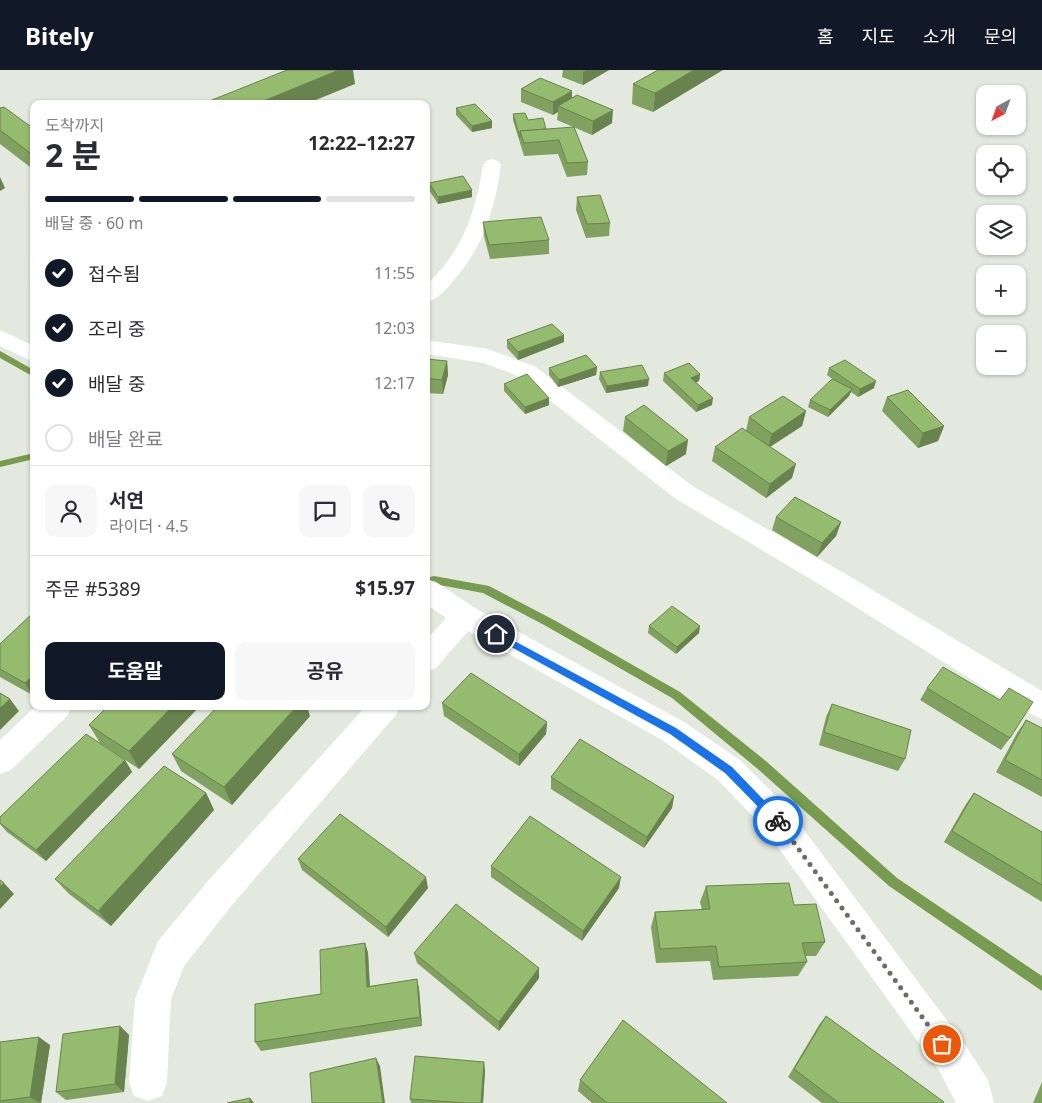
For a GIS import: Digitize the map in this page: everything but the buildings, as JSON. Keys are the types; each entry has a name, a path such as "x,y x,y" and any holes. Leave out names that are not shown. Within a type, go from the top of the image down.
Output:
{"street":[{"path":"430,293 443,283 474,241 484,211 492,165"},
{"path":"5,339 30,330"},
{"path":"5,339 30,353"},
{"path":"430,348 488,356 528,372 685,493 834,580 1022,696 1042,706"},
{"path":"430,593 465,616 673,731 729,770 781,825 952,1059 974,1094 975,1103"},
{"path":"430,655 465,616"},
{"path":"0,760 53,710"},
{"path":"148,1082 154,999 171,954 220,893 381,710"}],"waterway":[{"path":"0,354 30,372"},
{"path":"0,464 30,457"},
{"path":"430,581 434,580 485,589 550,623 676,695 763,766 893,882 1042,984"}],"way so far":[{"path":"778,821 942,1044"}],"route":[{"path":"496,634 673,731 729,770 778,821"}]}
